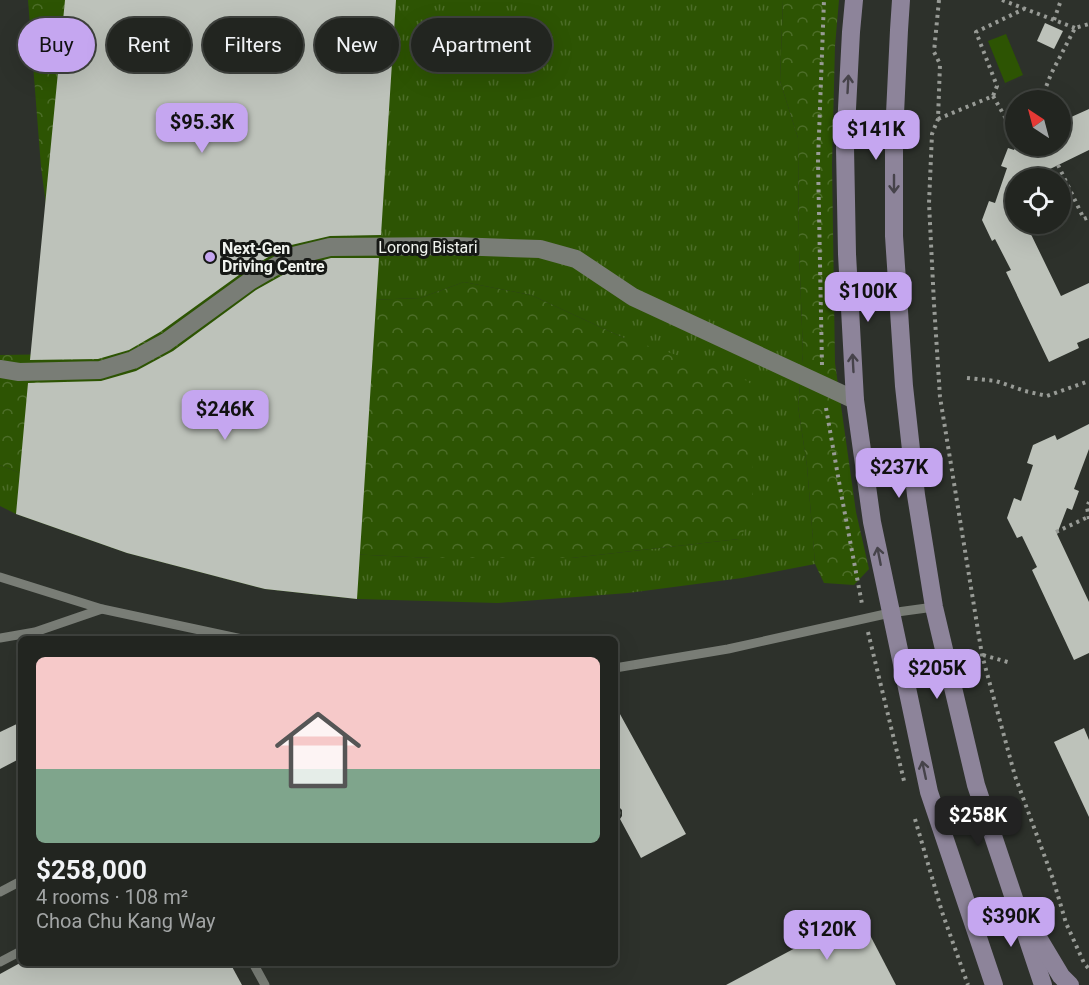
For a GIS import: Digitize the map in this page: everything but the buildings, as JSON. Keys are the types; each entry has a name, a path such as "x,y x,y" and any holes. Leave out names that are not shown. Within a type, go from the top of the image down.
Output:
{"main road":[{"path":"854,0 845,147 847,254 855,400 872,522 929,792 994,985"},
{"path":"902,0 894,135 894,237 904,386 915,484 934,607 976,784 1043,985"},
{"path":"1014,899 1061,976 1070,985"}],"street":[{"name":"Lorong Bistari","path":"0,369 19,372 100,370 133,360 166,342 250,281 293,256 330,247 540,249 576,259 633,297 855,400"}],"lane":[{"path":"0,577 102,609 228,636"},
{"path":"618,667 761,643 890,613 934,607"},
{"path":"0,638 35,632 102,609"},
{"path":"0,892 18,882"},
{"path":"0,962 18,953"},
{"path":"256,966 265,985"}],"path":[{"path":"822,384 818,161 824,0"},
{"path":"939,0 934,52 940,64 938,119 932,134 929,203 940,397 982,655 1015,776 1053,879 1066,922 1084,963 1089,969"},
{"path":"1002,0 1075,28 1089,24"},
{"path":"1054,20 1061,0"},
{"path":"938,119 993,96 997,86 976,32 1024,9"},
{"path":"1045,90 1075,28"},
{"path":"993,96 1005,117"},
{"path":"1058,165 1084,219 1089,217"},
{"path":"966,378 996,381 1047,396 1089,381"},
{"path":"1056,532 1088,518 1089,502"},
{"path":"982,655 1011,663"}],"green space":[{"name":"Next-Gen Driving Centre","path":"28,0 305,0 325,233 317,302 420,298 464,282 531,295 624,338 738,375 751,384 753,516 739,539 571,558 432,558 305,552 82,498 0,465 0,355 64,354 41,167 34,72 95,72 95,18 29,18"},
{"path":"305,0 783,0 780,81 798,138 803,353 798,406 807,466 815,564 742,578 628,593 498,603 357,599 265,589 127,553 16,514 0,506 0,465 82,498 305,552 432,558 571,558 739,539 624,338 531,295 464,282 420,298 317,302 325,233"},
{"path":"783,0 839,0 835,46 832,165 835,363 856,512 869,569 854,585 824,583 815,564 807,466 798,406 803,353 798,138 780,81"},
{"path":"1006,34 1023,75 1005,83 988,41"}],"place":[{"name":"Next-Gen Driving Centre","path":"210,257"}]}
